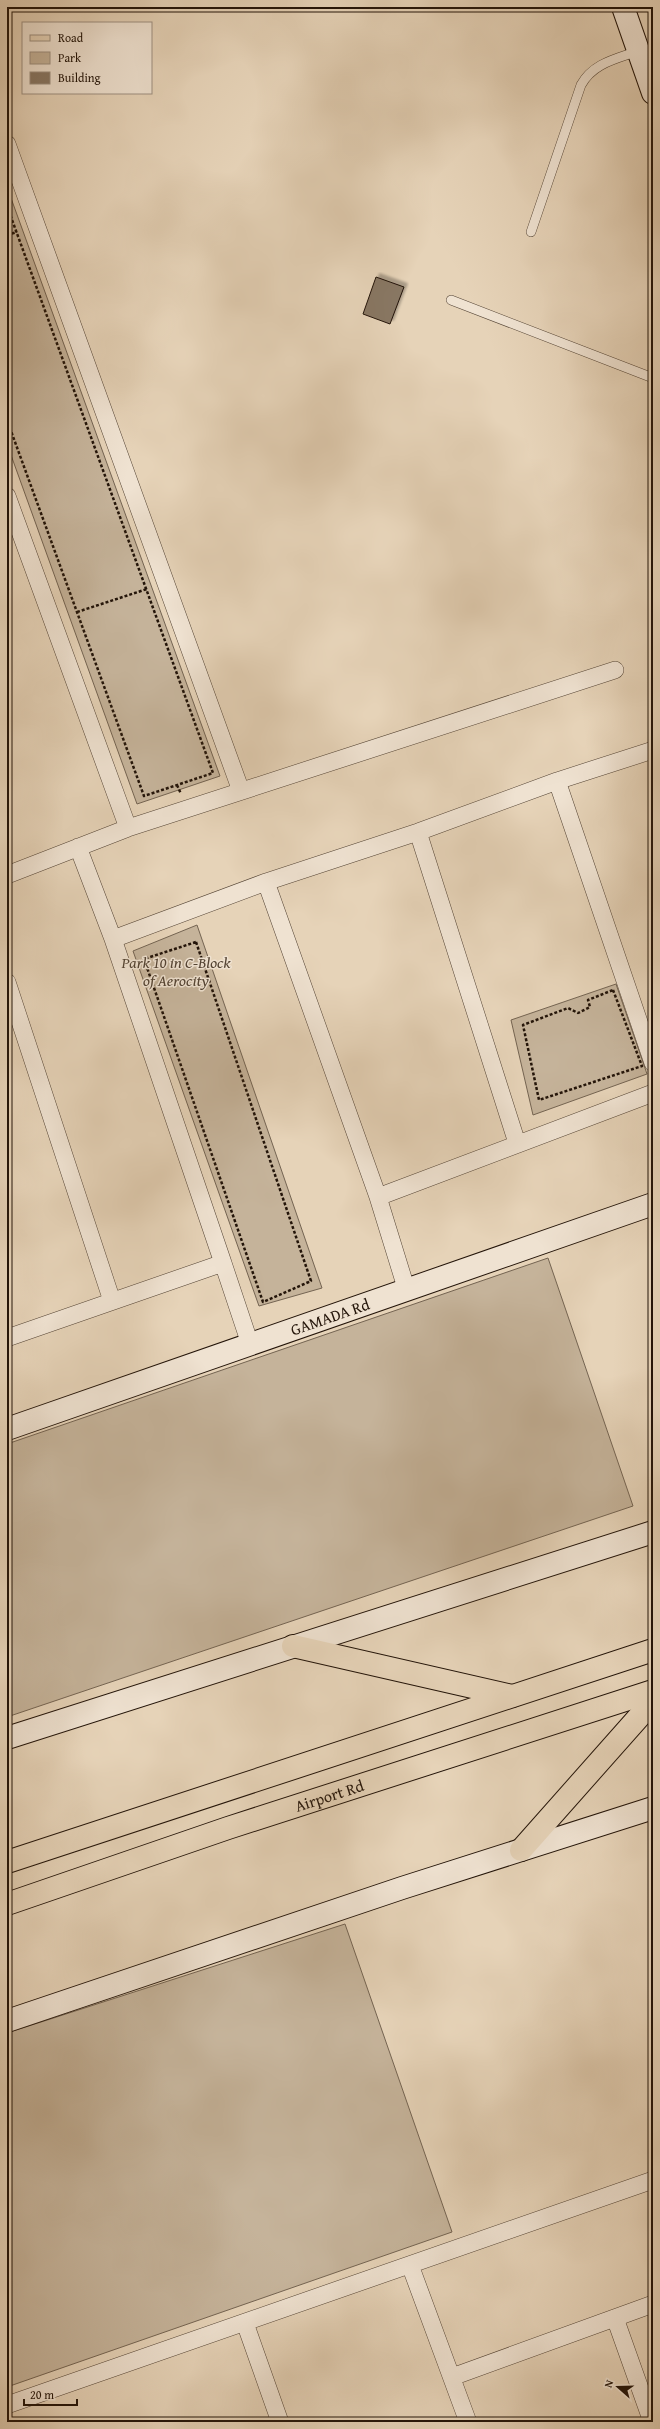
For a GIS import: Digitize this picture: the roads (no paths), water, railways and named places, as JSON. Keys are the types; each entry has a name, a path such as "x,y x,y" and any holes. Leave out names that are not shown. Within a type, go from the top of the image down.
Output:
{"main road":[{"path":"293,1646 512,1696"},
{"path":"7,1862 653,1650"},
{"name":"Airport Rd","path":"7,1904 228,1828 653,1691"},
{"path":"521,1850 653,1701"}],"street":[{"path":"623,7 653,93"},
{"path":"7,144 242,791"},
{"path":"7,496 128,828"},
{"path":"7,875 128,828 615,670"},
{"path":"113,939 266,882 418,832 557,781 653,750"},
{"path":"557,781 647,1064"},
{"path":"418,832 517,1143"},
{"path":"78,847 113,939 250,1344"},
{"path":"266,882 378,1197 407,1291"},
{"path":"7,982 112,1301"},
{"path":"378,1197 517,1143 653,1093"},
{"name":"GAMADA Rd","path":"7,1429 407,1291 653,1204"},
{"path":"7,1338 223,1263"},
{"path":"7,1738 653,1532"},
{"path":"7,2021 521,1850 653,1808"},
{"path":"7,2405 653,2180"},
{"path":"410,2265 468,2422"},
{"path":"452,2377 653,2304"},
{"path":"615,2318 652,2422"},
{"path":"245,2323 280,2422"}],"lane":[{"path":"531,232 581,85 586,75 594,67 638,51"},
{"path":"451,300 653,378"}],"park label":[{"name":"Park 10 in C-Block of Aerocity","path":"176,971"}]}
